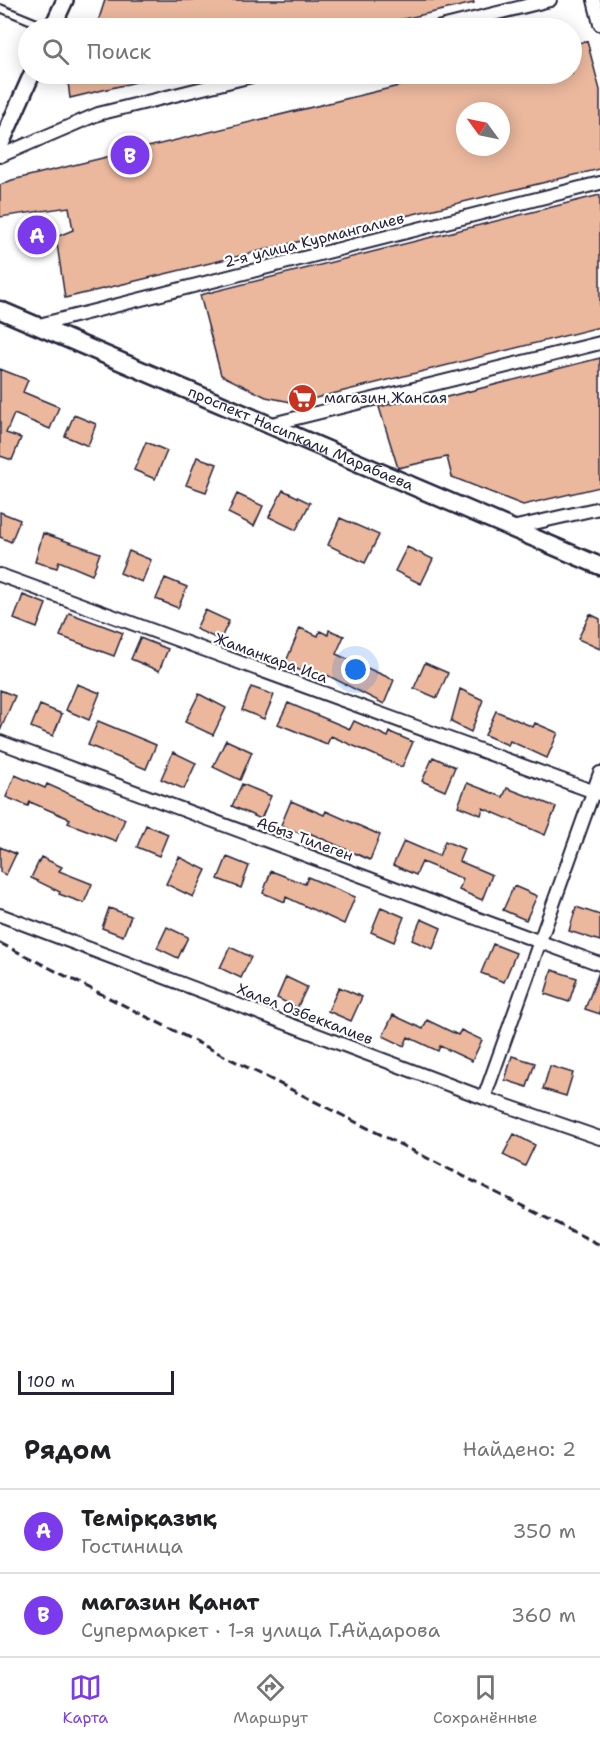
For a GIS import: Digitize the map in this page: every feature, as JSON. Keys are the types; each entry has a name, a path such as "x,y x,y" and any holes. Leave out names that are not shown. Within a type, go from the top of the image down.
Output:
{"main road":[{"name":"проспект Насипкали Марабаева","path":"0,310 600,566"}],"street":[{"path":"56,18 65,0"},
{"path":"477,18 550,0"},
{"path":"594,0 600,24"},
{"path":"0,146 28,84"},
{"path":"0,156 98,114 220,84"},
{"name":"2-я улица Курмангалиев","path":"35,326 600,183"},
{"path":"268,425 600,343"},
{"path":"512,528 600,508"},
{"name":"Жаманкара Иса","path":"0,575 598,793"},
{"name":"Абыз Тилеген","path":"0,742 600,964"},
{"path":"484,1098 538,941 598,793 600,773"},
{"name":"Халел Озбеккалиев","path":"0,915 484,1098 600,1138"}],"lane":[{"path":"0,8 26,18"}],"building":[{"path":"105,0 473,0 474,3 408,18 99,18"},
{"path":"587,41 600,90 600,169 65,298 56,237 73,230 69,207 0,217 0,185 12,180 407,84 582,84 582,42"},
{"path":"68,84 128,84 70,98"},
{"path":"600,195 600,327 296,403 266,397 221,375 200,295"},
{"path":"600,358 600,487 523,505 452,477 447,457 398,468 379,407 421,397 423,403"},
{"path":"0,369 28,380 23,392 59,407 50,429 14,414 6,433 21,438 12,460 0,456"},
{"path":"74,415 96,424 88,446 65,436"},
{"path":"146,442 167,451 155,479 134,470"},
{"path":"197,457 217,464 206,492 186,485"},
{"path":"283,490 310,503 296,530 269,517"},
{"path":"237,494 263,506 254,526 228,513"},
{"path":"0,512 20,520 11,542 0,537"},
{"path":"340,518 379,535 365,563 328,545"},
{"path":"43,533 100,553 92,575 59,561 57,568 35,562"},
{"path":"407,547 433,559 421,584 395,571"},
{"path":"129,551 151,560 142,582 120,573"},
{"path":"165,578 187,587 178,608 156,599"},
{"path":"23,595 46,604 37,628 14,619"},
{"path":"205,610 229,621 220,640 196,629"},
{"path":"69,613 123,633 114,656 60,636"},
{"path":"590,614 600,619 600,649 578,639"},
{"path":"300,628 318,636 320,631 328,635 329,630 344,636 336,654 394,680 384,704 327,675 325,681 285,664"},
{"path":"140,638 168,649 159,671 131,659"},
{"path":"425,663 448,673 437,698 414,688"},
{"path":"77,684 100,693 89,720 66,710"},
{"path":"251,687 274,695 264,719 242,710"},
{"path":"460,689 483,700 471,732 451,722"},
{"path":"0,690 15,696 0,731"},
{"path":"199,694 226,708 213,735 185,722"},
{"path":"288,703 350,729 354,721 388,737 390,732 413,742 402,767 331,736 327,744 278,724"},
{"path":"40,705 62,714 53,736 31,727"},
{"path":"496,711 533,727 535,723 558,733 547,758 510,741 508,745 485,735"},
{"path":"98,721 156,745 146,769 88,745"},
{"path":"226,740 252,752 240,780 213,767"},
{"path":"173,752 196,763 184,789 161,779"},
{"path":"433,757 455,767 445,791 422,781"},
{"path":"15,775 45,788 47,784 125,819 116,841 68,823 70,819 30,802 28,806 6,797"},
{"path":"467,783 503,797 507,788 556,807 545,835 483,808 481,815 458,806"},
{"path":"242,784 271,796 261,819 232,806"},
{"path":"291,801 324,815 326,811 380,835 370,860 305,831 303,835 281,825"},
{"path":"146,825 168,834 159,856 137,847"},
{"path":"404,841 439,856 445,841 464,849 459,861 492,875 482,900 459,890 463,879 422,862 416,875 393,865"},
{"path":"0,847 16,854 6,875 0,872"},
{"path":"41,857 62,867 59,871 92,884 84,903 59,894 60,892 31,878"},
{"path":"179,857 206,870 193,897 166,884"},
{"path":"227,857 249,866 241,888 218,879"},
{"path":"271,871 305,884 308,877 355,897 344,924 286,897 285,902 263,893"},
{"path":"514,886 537,896 526,920 503,910"},
{"path":"381,907 404,917 394,942 371,932"},
{"path":"576,907 600,915 600,941 569,931"},
{"path":"109,908 131,916 123,936 102,928"},
{"path":"421,919 441,928 433,949 412,940"},
{"path":"167,927 188,937 178,958 157,948"},
{"path":"493,944 516,953 504,982 481,973"},
{"path":"230,947 251,957 241,978 220,968"},
{"path":"552,970 577,978 569,1002 545,994"},
{"path":"600,972 600,1014 585,1009"},
{"path":"286,977 307,987 297,1008 277,998"},
{"path":"339,987 362,997 351,1021 328,1011"},
{"path":"393,1015 423,1029 427,1020 458,1035 461,1030 482,1040 472,1061 440,1046 438,1051 408,1037 404,1046 383,1036"},
{"path":"512,1056 535,1063 527,1087 505,1080"},
{"path":"550,1066 573,1073 566,1096 543,1089"},
{"path":"514,1134 535,1145 525,1166 503,1155"}],"railway":[{"path":"0,943 600,1245"}],"place":[{"name":"магазин Қанат","path":"130,155"},
{"name":"Темірқазық","path":"37,235"},
{"name":"магазин Жансая","path":"303,398"}]}
